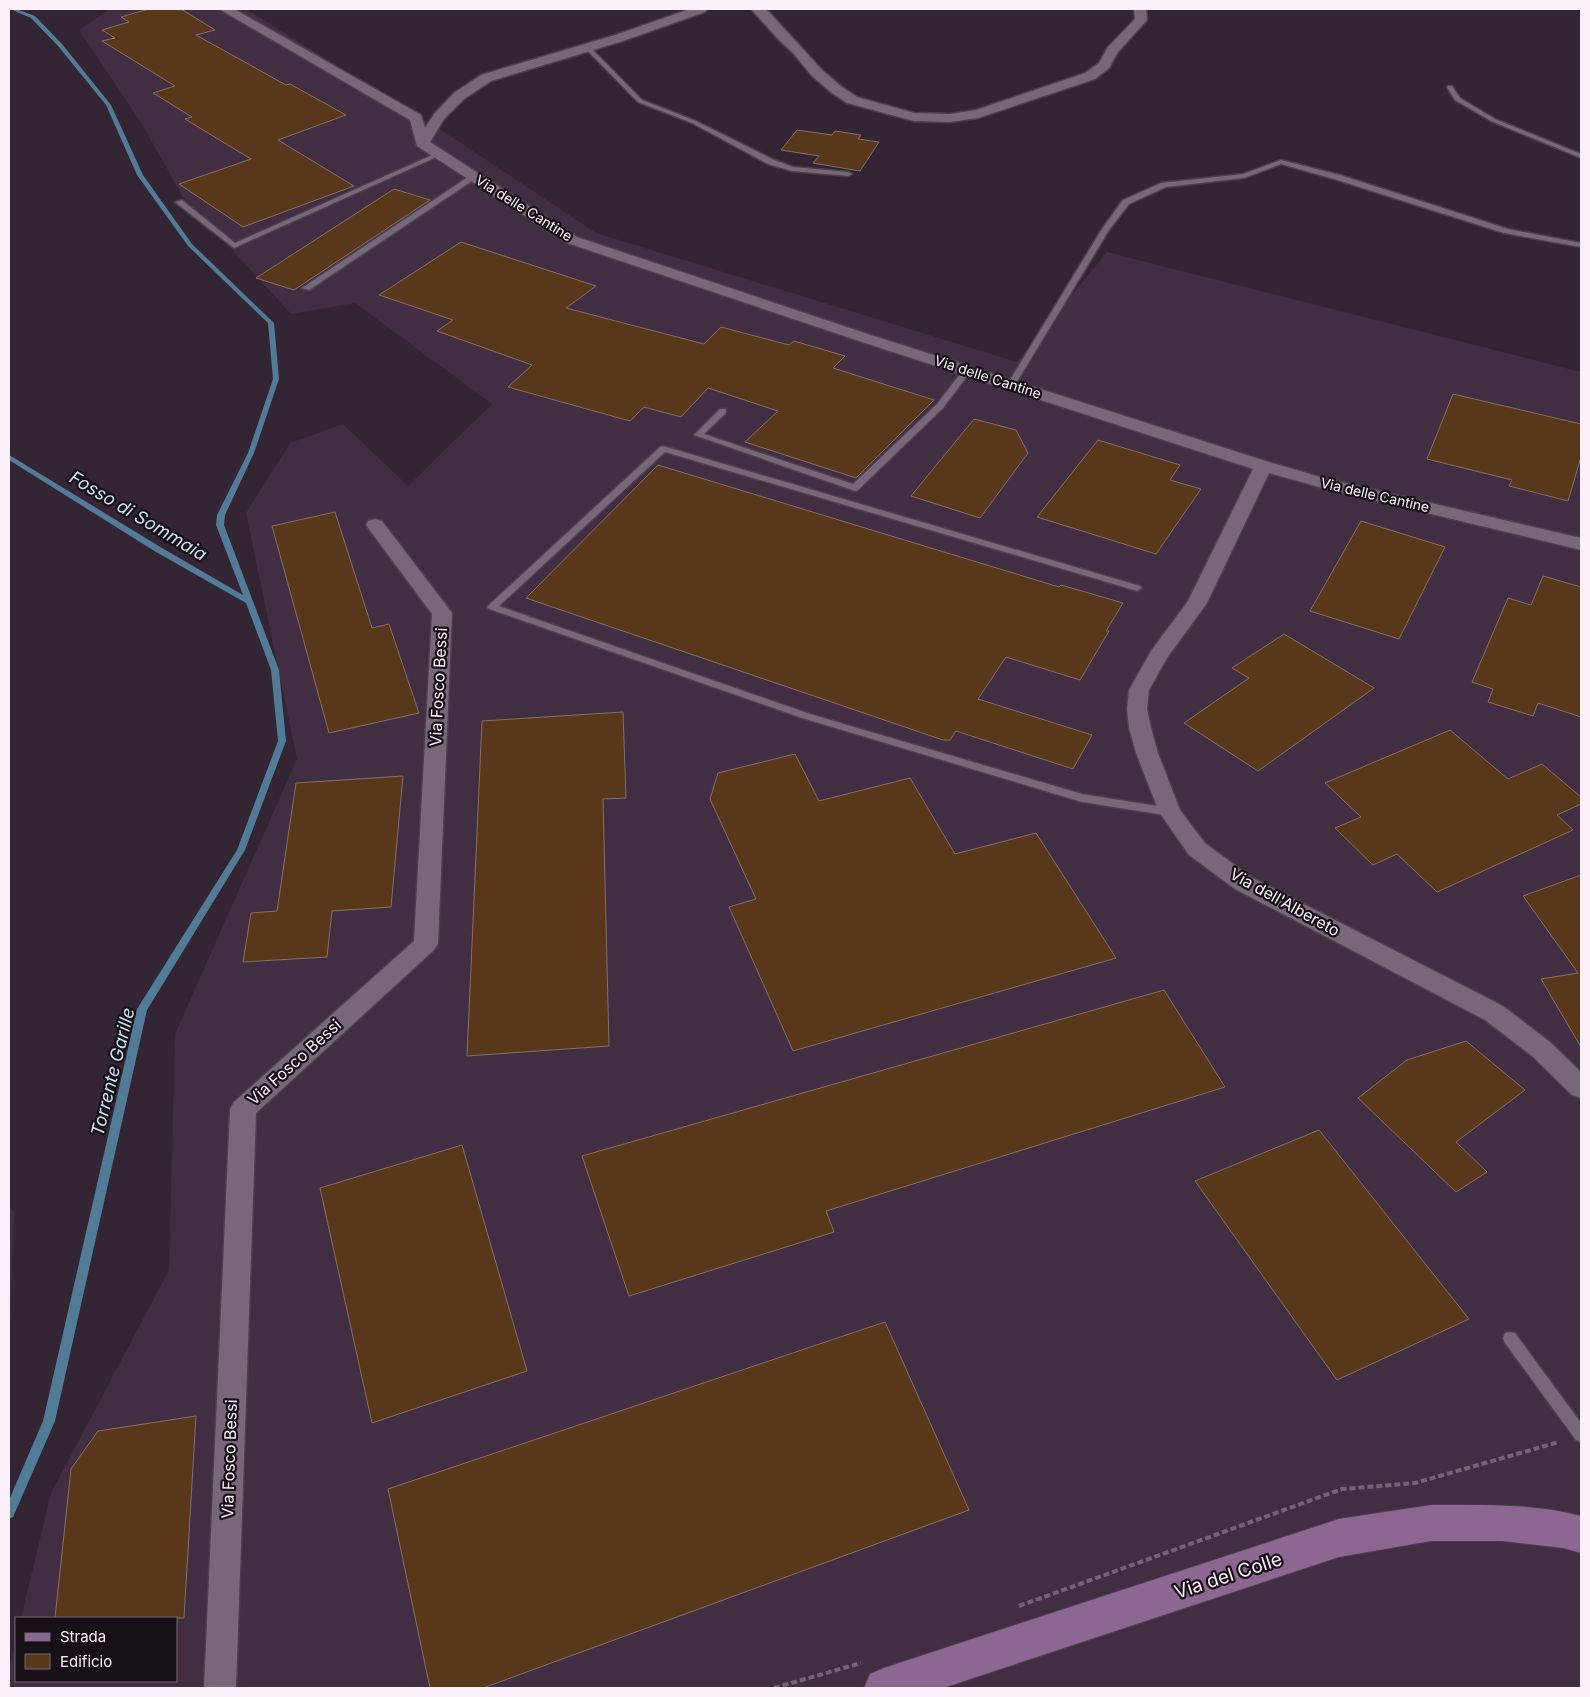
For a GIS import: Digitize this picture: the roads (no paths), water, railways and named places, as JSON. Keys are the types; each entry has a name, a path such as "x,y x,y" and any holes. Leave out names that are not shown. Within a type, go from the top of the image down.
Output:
{"main road":[{"name":"Via del Colle","path":"884,1688 1339,1538 1431,1523 1502,1523 1563,1530 1581,1535"}],"street":[{"path":"225,9 416,118 422,143"},
{"path":"422,143 446,110 459,96 486,78 701,9"},
{"path":"757,9 798,50 817,73 852,100 914,117 950,118 978,114 1090,76 1104,64 1113,50 1141,20 1140,9"},
{"name":"Via delle Cantine","path":"422,143 572,240 966,371 1262,466 1319,482 1581,544"},
{"name":"Via dell'Albereto","path":"1262,466 1228,542 1197,603 1158,656 1139,690 1137,709 1140,728 1152,767 1170,812 1197,849 1242,883 1420,973 1494,1013 1541,1049 1581,1088"},
{"name":"Via Fosco Bessi","path":"220,1688 242,1108 426,944 442,613 375,525"}],"lane":[{"path":"587,47 640,101 694,122 771,162 792,169 848,174"},
{"path":"1450,87 1457,99 1493,120 1581,156"},
{"path":"179,202 234,246 439,154"},
{"path":"1010,385 1106,229 1126,202 1164,185 1244,176 1281,162 1337,177 1507,231 1581,245"},
{"path":"306,288 474,177"},
{"path":"723,410 698,435 855,488 940,406 966,371"},
{"path":"1137,588 663,449 492,607 815,719 1082,798 1170,812"},
{"path":"1510,1338 1581,1435"}],"waterway":[{"path":"12,9 33,17 60,45 108,105 140,175 190,245 271,323 276,379 251,453 221,515 220,525 249,601"},
{"name":"Fosso di Sommaia","path":"9,457 159,550 249,601"},
{"name":"Torrente Garille","path":"9,1513 49,1421 142,1009 241,850 282,741 275,670 249,601"}]}
